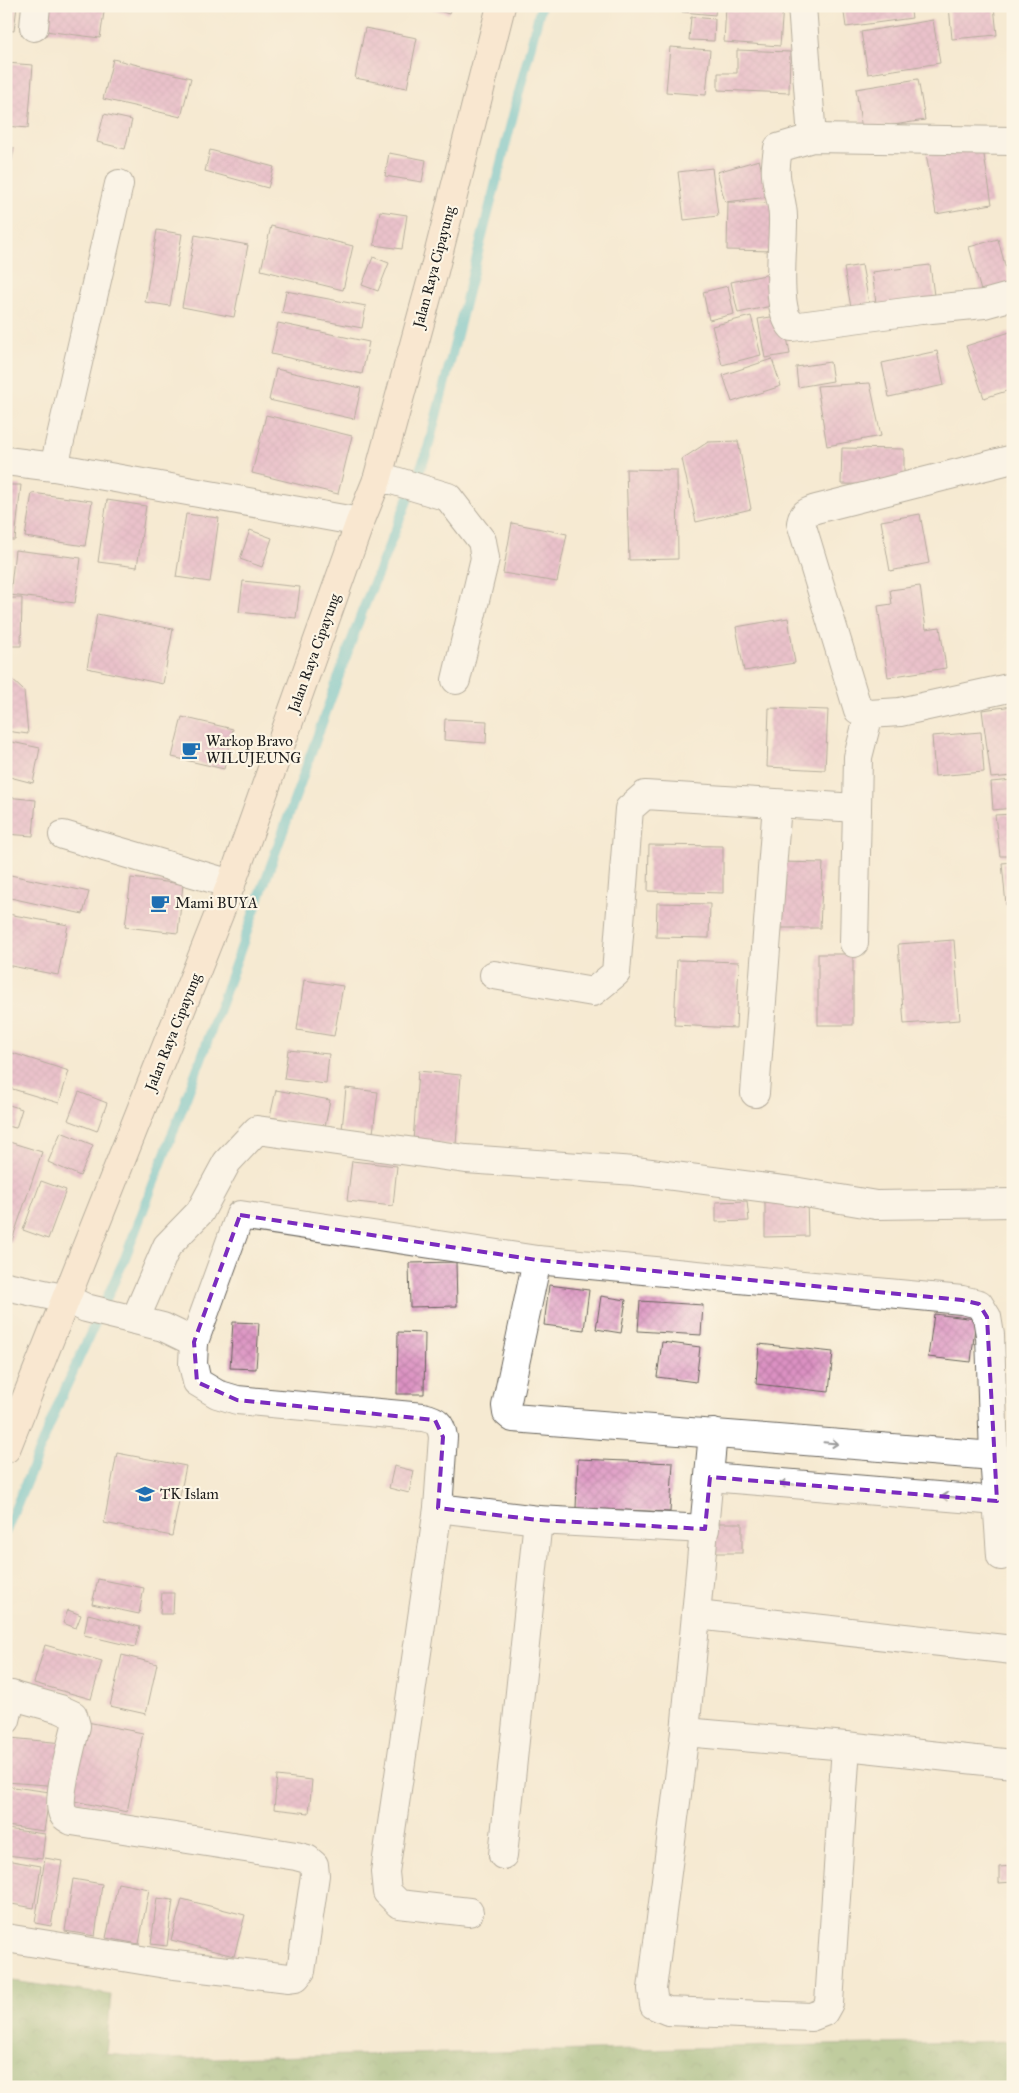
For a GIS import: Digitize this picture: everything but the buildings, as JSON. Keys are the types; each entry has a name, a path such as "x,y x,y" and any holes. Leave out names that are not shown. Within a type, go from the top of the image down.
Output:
{"main road":[{"name":"Jalan Raya Cipayung","path":"6,1449 77,1304 231,884 360,522 385,480 432,275 501,6"}],"street":[{"path":"802,6 812,138"},
{"path":"1013,141 812,138 778,148 776,174 784,215 781,265 784,310 787,321 792,327 921,310 984,304 1013,296"},
{"path":"54,467 119,184"},
{"path":"1013,459 806,512 802,516 801,523 858,710 870,714 900,712 1013,687"},
{"path":"6,460 360,522"},
{"path":"385,480 448,497 482,541 485,558 456,680"},
{"path":"854,943 858,757 870,714"},
{"path":"494,975 593,992 616,972 629,809 645,795 856,808"},
{"path":"755,1093 778,804"},
{"path":"63,835 231,884"},
{"path":"136,1320 168,1246 200,1212 227,1162 257,1130 466,1159 635,1171 799,1192 876,1205 1013,1203"},
{"path":"468,1912 399,1904 387,1892 385,1872 438,1508 444,1437 442,1426 435,1420 423,1417 245,1401 217,1394 197,1382 193,1364 194,1342 240,1215 537,1260 952,1299 979,1304 987,1317 990,1335 994,1456 1001,1556"},
{"path":"537,1260 506,1406 507,1413 513,1418 994,1456"},
{"path":"6,1286 163,1327 194,1342"},
{"path":"713,1433 685,1732 652,1989 654,2005 668,2011 811,2017 824,2012 829,2003 846,1746"},
{"path":"710,1477 997,1501"},
{"path":"438,1508 538,1520 704,1529"},
{"path":"503,1855 538,1520"},
{"path":"697,1615 1013,1650"},
{"path":"6,1938 166,1964 289,1978 296,1977 301,1971 315,1875 314,1865 308,1859 296,1856 72,1821 64,1816 61,1809 76,1726 73,1715 60,1709 8,1703"},
{"path":"685,1732 846,1746 1013,1764"}],"highlighted area":[{"path":"240,1215 537,1260 962,1300 979,1304 987,1317 997,1501 710,1477 705,1529 538,1520 438,1508 443,1437 435,1420 237,1400 197,1382 194,1342"}],"green space":[{"path":"6,1980 111,1995 106,2054 166,2059 1013,2041 1013,2087 6,2087"}],"waterway":[{"path":"6,1531 60,1400 125,1258 201,1059 362,612 427,452 541,6"}],"place":[{"name":"Warkop Bravo WILUJEUNG","path":"191,750"},
{"name":"Mami BUYA","path":"160,903"},
{"name":"TK Islam","path":"145,1494"}]}
